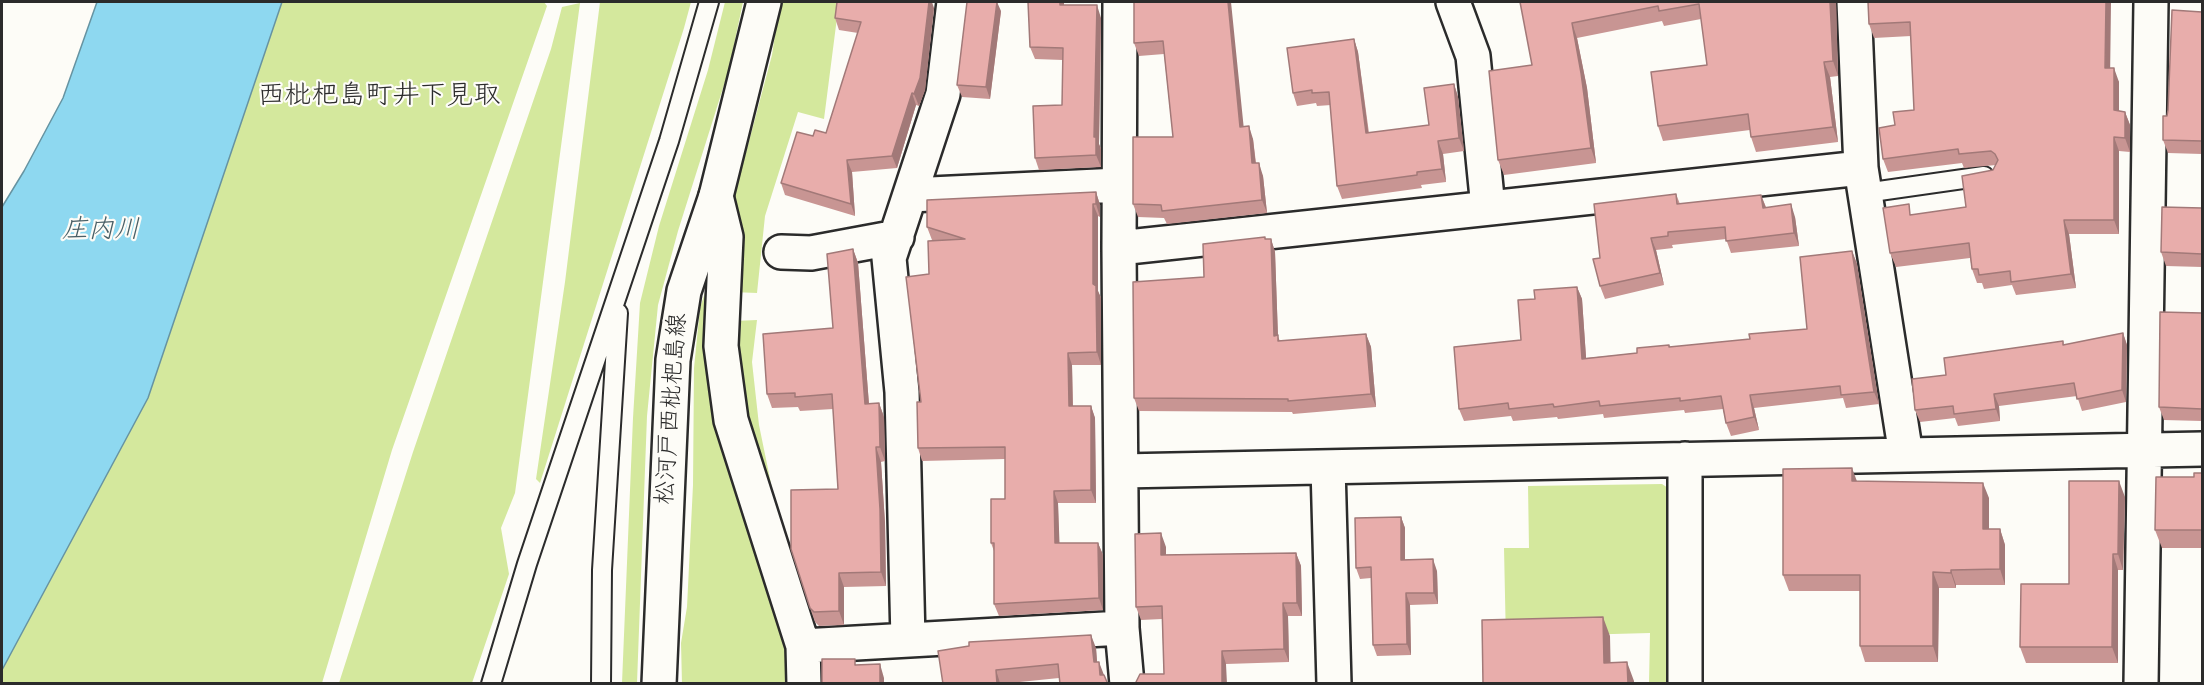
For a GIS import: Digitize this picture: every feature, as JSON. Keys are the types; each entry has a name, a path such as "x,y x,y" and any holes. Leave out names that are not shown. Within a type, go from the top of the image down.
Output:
{"street":[{"name":"松河戸西枇杷島線","path":"659,684 673,360 684,291 716,196 764,2"},
{"path":"908,640 903,392 889,258 943,94 954,2"},
{"path":"1120,2 1122,628 1127,684"},
{"path":"1454,2 1473,56 1488,208"},
{"path":"1854,2 1863,181 1906,455"},
{"path":"2140,684 2151,2"},
{"path":"1119,248 1488,208 1863,181"},
{"path":"910,195 1119,184"},
{"path":"716,196 726,237 721,346 731,420 803,646 804,684"},
{"path":"781,252 811,253 897,237"},
{"path":"1122,471 2202,449"},
{"path":"1685,459 1685,684"},
{"path":"1328,467 1334,684"},
{"path":"803,646 1122,628"}],"lane":[{"path":"491,684 527,564 669,141 709,2"},
{"path":"1863,181 1992,175"},
{"path":"601,684 602,570 620,288"}],"green space":[{"path":"282,2 544,2 547,6 392,450 322,683 2,684 2,670 148,398"},
{"path":"600,2 691,2 540,483 536,479 565,282"},
{"path":"725,2 743,2 729,69 678,231 658,305 647,416 637,683 622,683 640,303 659,226 708,70"},
{"path":"780,2 839,2 824,119 798,112 765,216 757,293 732,292 732,205 772,55"},
{"path":"580,3 515,493 501,528 509,574 472,683 339,683 413,452 551,49 562,7"},
{"path":"713,268 773,591 792,670 791,683 682,684 681,643 687,607 693,485 694,368 700,308"},
{"path":"757,320 752,362 759,425 776,508 743,413 734,321"},
{"path":"1662,484 1674,492 1673,683 1649,683 1650,633 1539,636 1506,643 1504,548 1529,548 1528,486"}],"water":[{"name":"庄内川","path":"97,2 282,2 148,398 2,670 2,207 63,98"}],"building":[{"path":"837,2 929,2 920,78 914,94 912,93 892,156 847,160 851,204 781,183 797,132 813,136 815,130 826,133 861,22 835,18"},
{"path":"967,2 997,2 986,87 957,85"},
{"path":"1028,2 1097,5 1094,137 1096,137 1096,155 1035,158 1033,106 1062,105 1063,48 1030,47"},
{"path":"1134,2 1228,2 1240,127 1249,126 1252,163 1259,163 1262,200 1162,211 1161,205 1133,204 1133,137 1173,137 1163,41 1134,43"},
{"path":"1520,2 1830,2 1833,61 1824,62 1833,127 1751,137 1748,114 1658,126 1651,72 1707,65 1699,4 1659,11 1658,6 1572,23 1591,148 1498,160 1489,71 1532,65"},
{"path":"1868,2 2106,2 2105,68 2114,68 2114,110 2125,112 2125,138 2114,137 2114,220 2064,220 2071,274 2011,282 2010,271 1979,275 1978,269 1972,269 1969,243 1890,253 1883,208 1909,204 1910,215 1966,207 1962,176 1993,170 1998,160 1991,151 1959,154 1958,149 1883,159 1879,128 1895,125 1893,112 1914,110 1910,22 1869,24"},
{"path":"2172,10 2202,12 2202,141 2163,140 2163,116 2167,116 2168,110"},
{"path":"1354,39 1366,133 1429,125 1424,88 1454,84 1459,138 1438,141 1442,169 1417,172 1417,175 1337,186 1329,92 1312,93 1312,90 1293,93 1287,48"},
{"path":"1096,192 1096,204 1093,204 1093,284 1096,286 1097,352 1068,353 1069,406 1091,406 1091,490 1054,491 1055,543 1098,543 1099,598 994,604 991,499 1005,499 1005,447 918,448 917,402 921,402 906,277 929,274 928,241 965,239 927,227 927,200"},
{"path":"1676,194 1677,204 1761,195 1763,208 1791,204 1794,233 1726,241 1725,227 1668,232 1668,236 1651,238 1660,273 1600,286 1593,259 1600,258 1594,204"},
{"path":"2162,207 2202,208 2202,254 2161,252"},
{"path":"1265,237 1265,239 1271,239 1274,336 1278,335 1278,341 1366,334 1371,394 1288,401 1288,399 1134,398 1133,282 1204,277 1203,244"},
{"path":"853,249 865,404 879,403 880,447 876,447 881,572 839,573 839,611 814,612 810,608 791,549 791,490 838,489 832,394 795,397 795,393 767,394 763,334 833,328 827,254"},
{"path":"1852,251 1874,392 1841,395 1840,386 1750,395 1754,417 1726,423 1721,396 1600,406 1599,401 1554,407 1553,404 1509,409 1508,403 1459,409 1454,347 1521,340 1518,300 1535,299 1534,290 1577,287 1582,359 1637,353 1637,348 1750,339 1749,334 1807,329 1800,257"},
{"path":"2160,312 2202,313 2202,409 2159,407"},
{"path":"2123,333 2122,390 2077,399 2074,383 1994,394 1996,409 1954,414 1953,406 1915,410 1912,379 1946,375 1944,358 2063,341 2063,345"},
{"path":"1852,468 1852,481 1983,483 1983,529 2000,529 2000,569 1951,570 1951,573 1933,572 1933,646 1860,646 1860,575 1783,575 1783,469"},
{"path":"2194,473 2202,473 2202,530 2155,530 2156,477 2194,477"},
{"path":"2069,481 2119,481 2118,554 2113,554 2112,647 2020,647 2021,584 2069,584"},
{"path":"1401,517 1401,560 1433,559 1434,593 1406,593 1407,644 1373,645 1371,567 1356,568 1355,518"},
{"path":"1161,533 1161,555 1296,553 1297,603 1283,603 1284,649 1222,651 1222,684 1135,684 1140,674 1164,674 1162,606 1136,607 1135,534"},
{"path":"1603,617 1604,663 1627,662 1628,684 1483,684 1482,620"},
{"path":"1091,635 1094,662 1099,662 1100,675 1104,675 1109,684 1060,684 1058,664 996,670 997,684 943,684 938,651 969,646 969,642"},
{"path":"822,659 855,659 855,665 880,664 880,684 822,684"}],"district":[{"name":"西枇杷島町井下見取","path":"379,99"}]}
